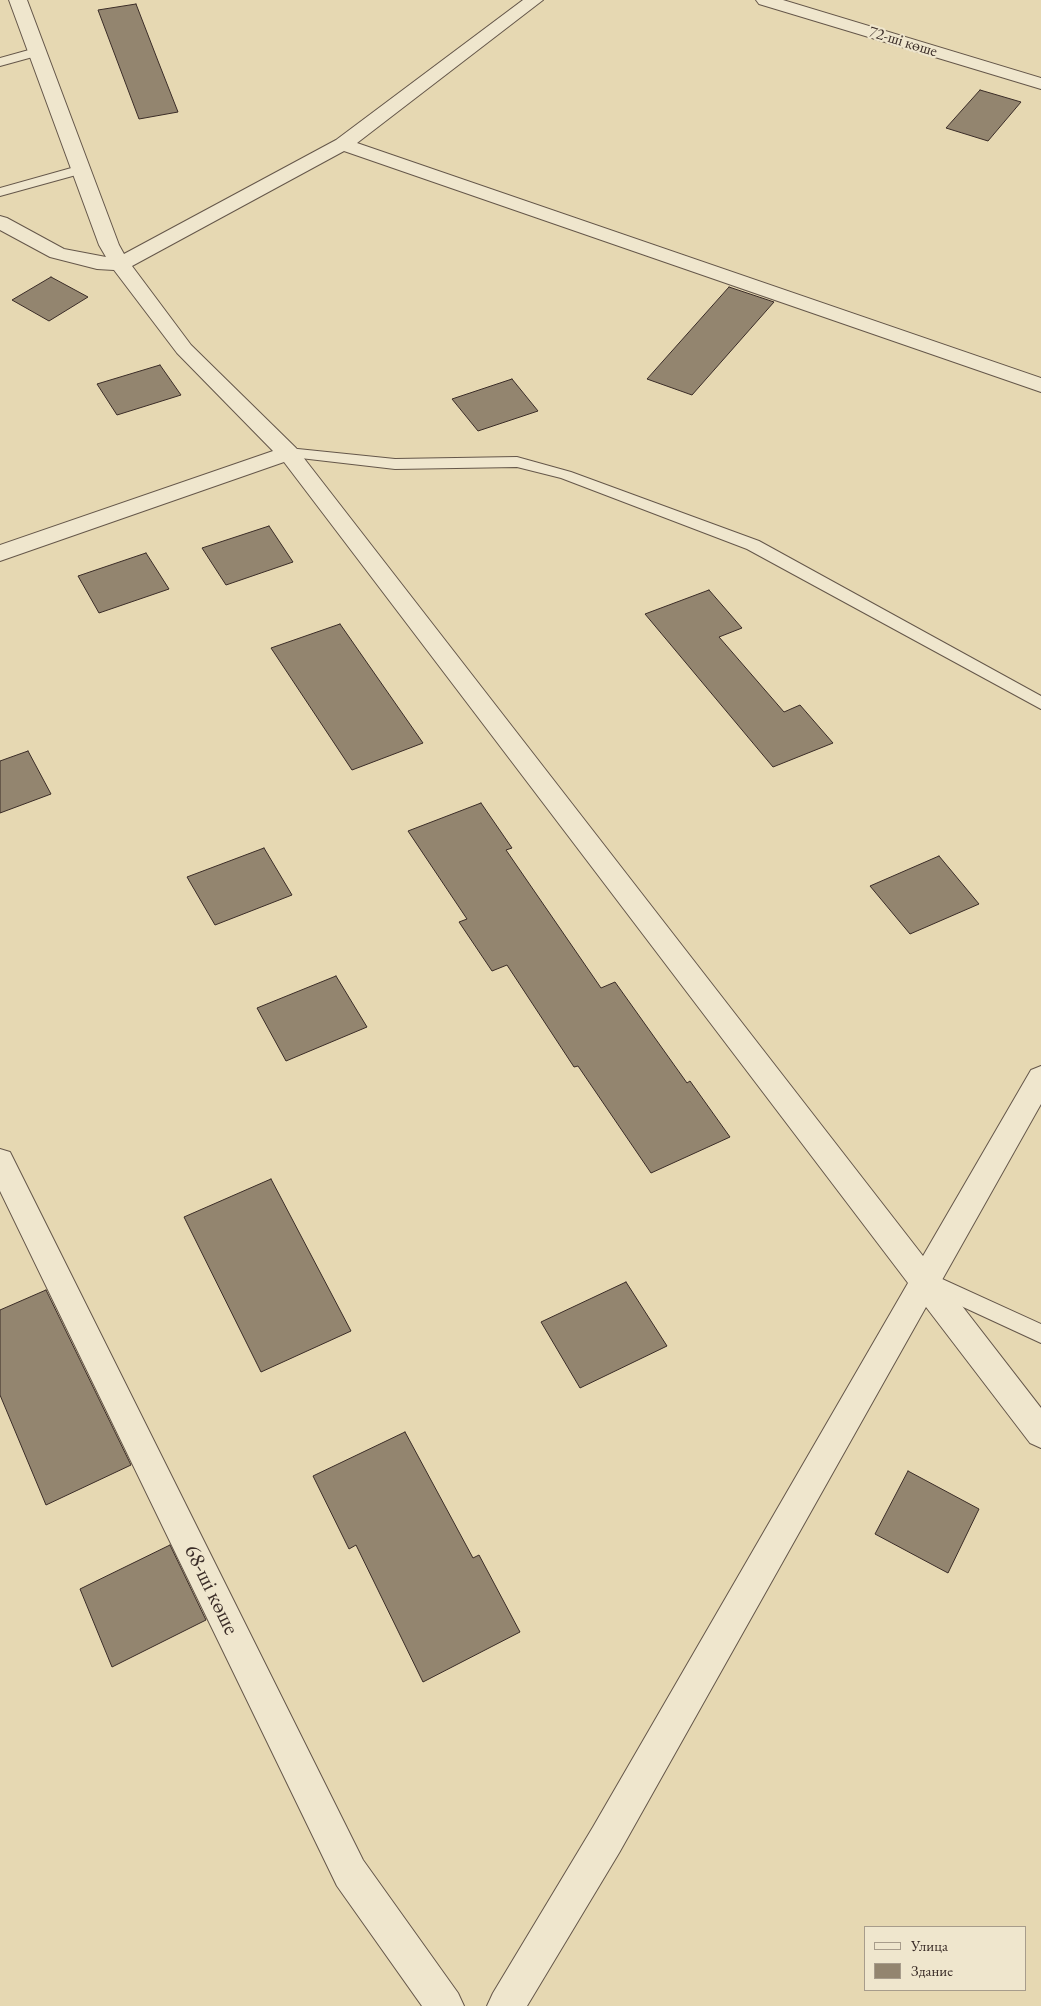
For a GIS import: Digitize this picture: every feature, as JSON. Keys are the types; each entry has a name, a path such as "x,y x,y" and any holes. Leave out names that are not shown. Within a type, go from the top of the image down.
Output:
{"street":[{"path":"18,0 109,245 120,264 184,349 288,453 1041,1433"},
{"path":"0,222 57,253 97,263 120,264 343,144 534,0"},
{"name":"72-ші көше","path":"765,0 1041,84"},
{"path":"343,144 1041,385"},
{"path":"0,553 288,453"},
{"path":"506,2006 606,1840 1041,1078"},
{"name":"68-ші көше","path":"0,1161 350,1873 445,2006"}],"lane":[{"path":"0,62 36,52"},
{"path":"0,192 82,169"},
{"path":"288,453 395,464 517,462 566,475 752,545 1041,703"},
{"path":"924,1280 1041,1334"}],"building":[{"path":"136,4 178,112 139,119 98,10"},
{"path":"980,90 1021,102 988,141 946,128"},
{"path":"51,277 88,297 49,321 12,300"},
{"path":"729,287 774,302 692,395 647,379"},
{"path":"160,365 181,395 117,415 97,384"},
{"path":"512,379 538,411 478,431 452,399"},
{"path":"269,526 293,562 226,585 202,548"},
{"path":"146,553 169,589 99,613 78,576"},
{"path":"709,590 742,628 719,637 784,712 800,705 833,743 773,767 645,614"},
{"path":"340,624 423,743 352,770 271,648"},
{"path":"28,751 51,794 0,813 0,761"},
{"path":"481,803 512,848 506,850 601,988 615,982 687,1083 690,1081 730,1137 651,1173 578,1066 574,1067 507,965 492,971 459,922 467,919 408,831"},
{"path":"264,848 292,895 215,925 187,877"},
{"path":"939,856 979,904 910,934 870,886"},
{"path":"336,976 367,1027 286,1061 257,1008"},
{"path":"271,1179 351,1331 261,1372 184,1217"},
{"path":"626,1282 667,1346 580,1388 541,1322"},
{"path":"46,1290 131,1465 46,1505 0,1395 0,1310"},
{"path":"405,1432 473,1558 479,1555 520,1632 423,1682 356,1545 349,1549 313,1476"},
{"path":"908,1471 979,1509 948,1573 875,1534"},
{"path":"170,1545 206,1620 112,1667 80,1589"}]}
